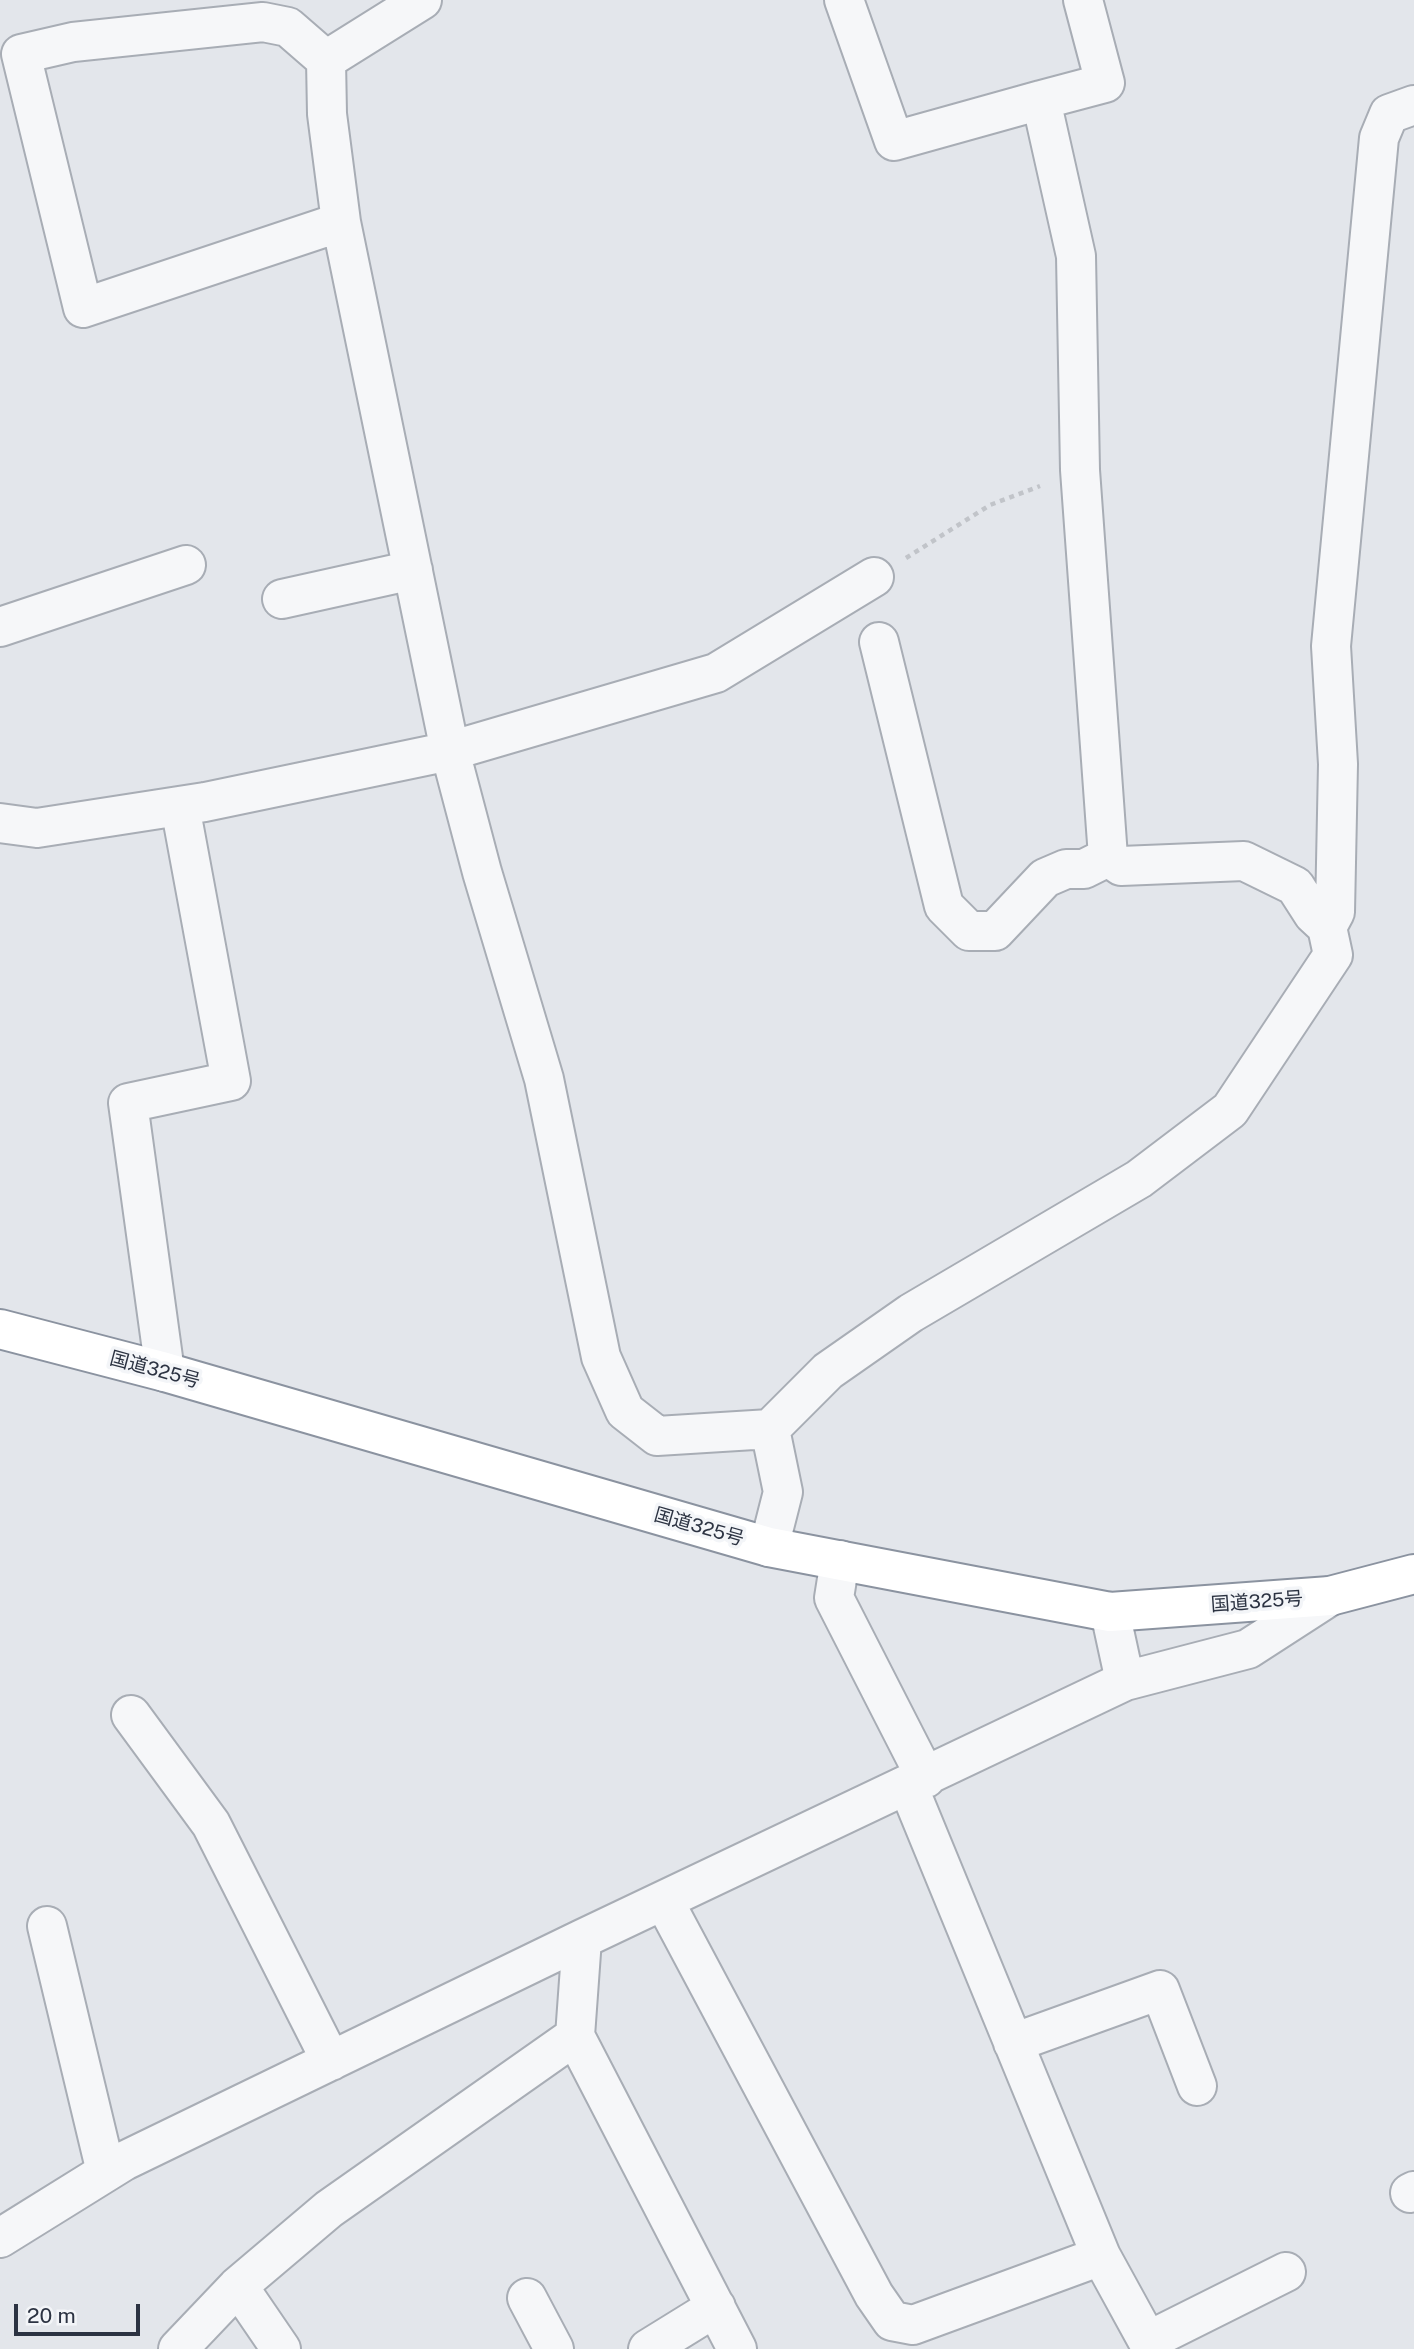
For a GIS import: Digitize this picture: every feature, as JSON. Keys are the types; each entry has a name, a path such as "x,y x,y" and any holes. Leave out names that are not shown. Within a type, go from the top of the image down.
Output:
{"highway":[{"name":"国道325号","path":"0,1329 165,1372 769,1547 1110,1612 1330,1596 1414,1574"}],"street":[{"path":"326,61 422,0"},
{"path":"844,0 894,141 1105,83 1083,0"},
{"path":"341,222 83,308 21,54 73,42 263,22 288,27 326,61 327,114 341,222 450,751 482,872 544,1079 601,1356 625,1411 657,1436 770,1429 828,1371 911,1313 1139,1179 1230,1110 1333,955 1327,927 1313,914 1295,886 1244,861 1121,866 1108,857"},
{"path":"1041,100 1076,256 1080,470 1108,857"},
{"path":"1327,927 1335,912 1338,778 1331,646 1379,138 1390,114 1414,105"},
{"path":"0,627 186,565"},
{"path":"282,599 413,570"},
{"path":"0,823 37,828 180,806 450,751 716,673 874,578"},
{"path":"879,642 943,906 969,931 995,931 1045,878 1066,869 1084,869 1108,857"},
{"path":"165,1372 128,1103 231,1081 180,806"},
{"path":"769,1547 783,1492 770,1429"},
{"path":"839,1560 834,1598 917,1782 1013,2043 1101,2256 1150,2345 1286,2272"},
{"path":"2,2228 106,2172 331,2061 1125,1681 1248,1649 1330,1596"},
{"path":"1110,1612 1125,1681"},
{"path":"131,1715 211,1824 331,2061"},
{"path":"664,1901 874,2295 892,2321 913,2325 1101,2256"},
{"path":"47,1926 106,2172"},
{"path":"582,1939 575,2036 737,2349"},
{"path":"1013,2043 1160,1990 1197,2086"},
{"path":"178,2349 238,2286 329,2209 575,2036"},
{"path":"238,2286 281,2349"},
{"path":"527,2298 554,2349"},
{"path":"648,2349 716,2307"}],"path":[{"path":"874,578 990,505 1080,470"}]}
